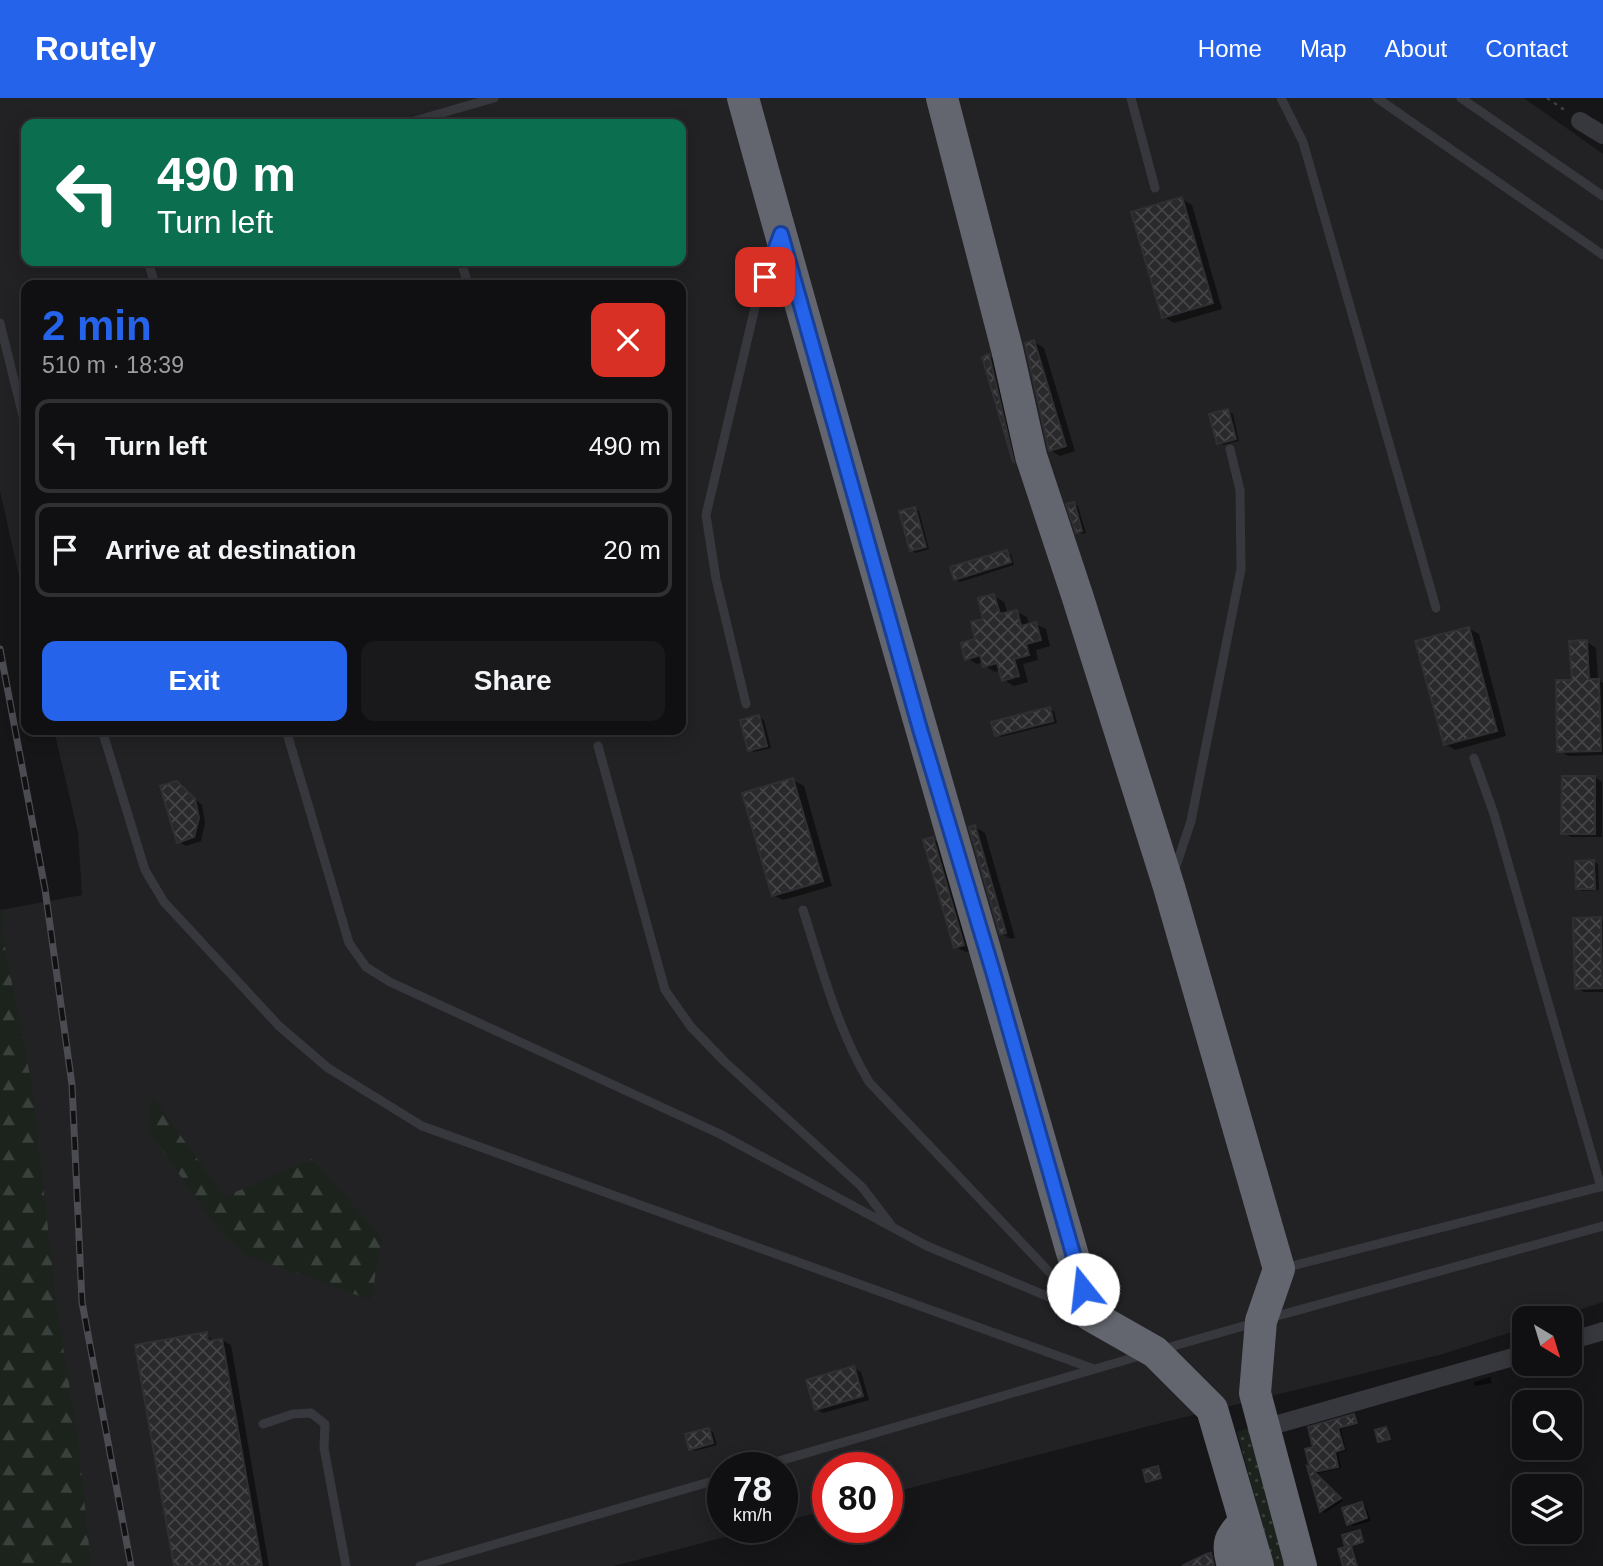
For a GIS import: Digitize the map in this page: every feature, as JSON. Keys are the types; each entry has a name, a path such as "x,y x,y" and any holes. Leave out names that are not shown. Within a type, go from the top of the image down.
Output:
{"highway":[{"path":"743,98 920,729 994,975 1090,1315 1155,1352 1212,1409 1258,1566"},
{"path":"942,98 1007,349 1031,456 1169,887 1279,1269 1261,1321 1255,1393 1301,1566"},
{"path":"1233,1566 1228,1551 1232,1534 1245,1522"}],"street":[{"path":"1580,121 1603,135"},
{"path":"1582,1337 1603,1331"},
{"path":"1264,1428 1512,1357"}],"lane":[{"path":"433,119 494,98"},
{"path":"1131,98 1155,188"},
{"path":"1281,98 1303,142 1436,608"},
{"path":"1377,98 1603,255"},
{"path":"1461,98 1603,196"},
{"path":"746,704 716,579 706,515 757,299 781,234"},
{"path":"0,323 21,408"},
{"path":"1169,887 1191,821 1241,569 1240,491 1230,449"},
{"path":"104,735 145,870 164,902 279,1026 328,1068 366,1094 422,1126 1094,1369"},
{"path":"287,735 349,943 366,967 390,982 720,1134 928,1246 1090,1315"},
{"path":"598,746 665,990 691,1027 724,1062 862,1187 894,1229"},
{"path":"1279,1269 1602,1186 1494,814 1474,758"},
{"path":"803,910 835,1014 869,1082 1090,1315"},
{"path":"798,1455 1261,1321 1603,1226"},
{"path":"263,1424 293,1414 311,1413 325,1424 324,1448 346,1566"},
{"path":"420,1566 707,1483"}],"path":[{"path":"1547,98 1580,121"}],"shaded area":[{"path":"0,98 1524,98 1603,154 1603,1302 1582,1309 1582,1306 1512,1306 1512,1332 1443,1354 903,1490 903,1452 812,1452 812,1514 798,1518 798,1452 707,1452 707,1542 614,1566 0,1566 0,910 82,895 78,833 55,735 686,735 686,280 21,280 21,585 0,491"}],"green space":[{"path":"3,909 2,932 32,1086 57,1309 78,1440 91,1566 0,1566 0,910"},
{"path":"152,1095 224,1197 312,1159 382,1237 371,1300 245,1255 217,1229 148,1129"},
{"path":"1252,1429 1289,1566 1274,1566 1237,1432"}],"building":[{"path":"1182,197 1213,303 1162,318 1131,212"},
{"path":"1034,340 1066,446 1049,451 1025,343"},
{"path":"989,354 1014,462 982,357"},
{"path":"1228,409 1236,439 1217,444 1209,414"},
{"path":"1074,502 1082,531 1076,533 1066,504"},
{"path":"915,507 926,547 910,551 899,511"},
{"path":"1007,550 1011,562 954,580 950,567"},
{"path":"994,594 1000,614 1017,610 1021,626 1036,622 1041,640 1026,644 1029,655 1014,659 1019,676 1002,681 997,663 983,667 980,655 965,660 961,643 975,639 971,622 983,619 978,598"},
{"path":"1469,627 1497,731 1444,745 1415,641"},
{"path":"1587,640 1589,679 1599,679 1601,751 1557,752 1556,680 1572,680 1569,641"},
{"path":"1050,707 1053,721 995,736 991,722"},
{"path":"759,715 767,746 748,751 740,720"},
{"path":"1562,776 1595,776 1595,834 1561,834"},
{"path":"793,778 823,881 772,896 742,793"},
{"path":"177,781 195,799 199,818 194,837 177,843 160,786"},
{"path":"975,825 1006,933 1000,934 969,827"},
{"path":"933,837 964,945 954,948 923,840"},
{"path":"1594,860 1595,889 1576,889 1575,861"},
{"path":"1601,917 1602,988 1575,989 1573,918"},
{"path":"207,1332 208,1341 222,1339 262,1566 174,1566 135,1345"},
{"path":"854,1366 863,1396 815,1410 806,1380"},
{"path":"1354,1414 1357,1423 1338,1428 1344,1449 1335,1452 1338,1467 1314,1472 1341,1498 1320,1512 1307,1466 1310,1468 1305,1449 1313,1447 1308,1427"},
{"path":"1386,1427 1390,1439 1378,1442 1375,1430"},
{"path":"709,1428 713,1443 689,1450 685,1434"},
{"path":"1158,1466 1161,1478 1146,1482 1143,1470"},
{"path":"1362,1502 1367,1518 1347,1525 1342,1508"},
{"path":"1360,1530 1363,1542 1346,1547 1351,1546 1357,1566 1343,1566 1338,1549 1345,1547 1342,1535"},
{"path":"1211,1553 1214,1566 1182,1566 1206,1554"}],"railway":[{"path":"0,649 45,889 72,1085 82,1302 131,1566"}],"route":[{"path":"765,277 781,234 859,504 920,729 994,975 1083,1289"}]}
